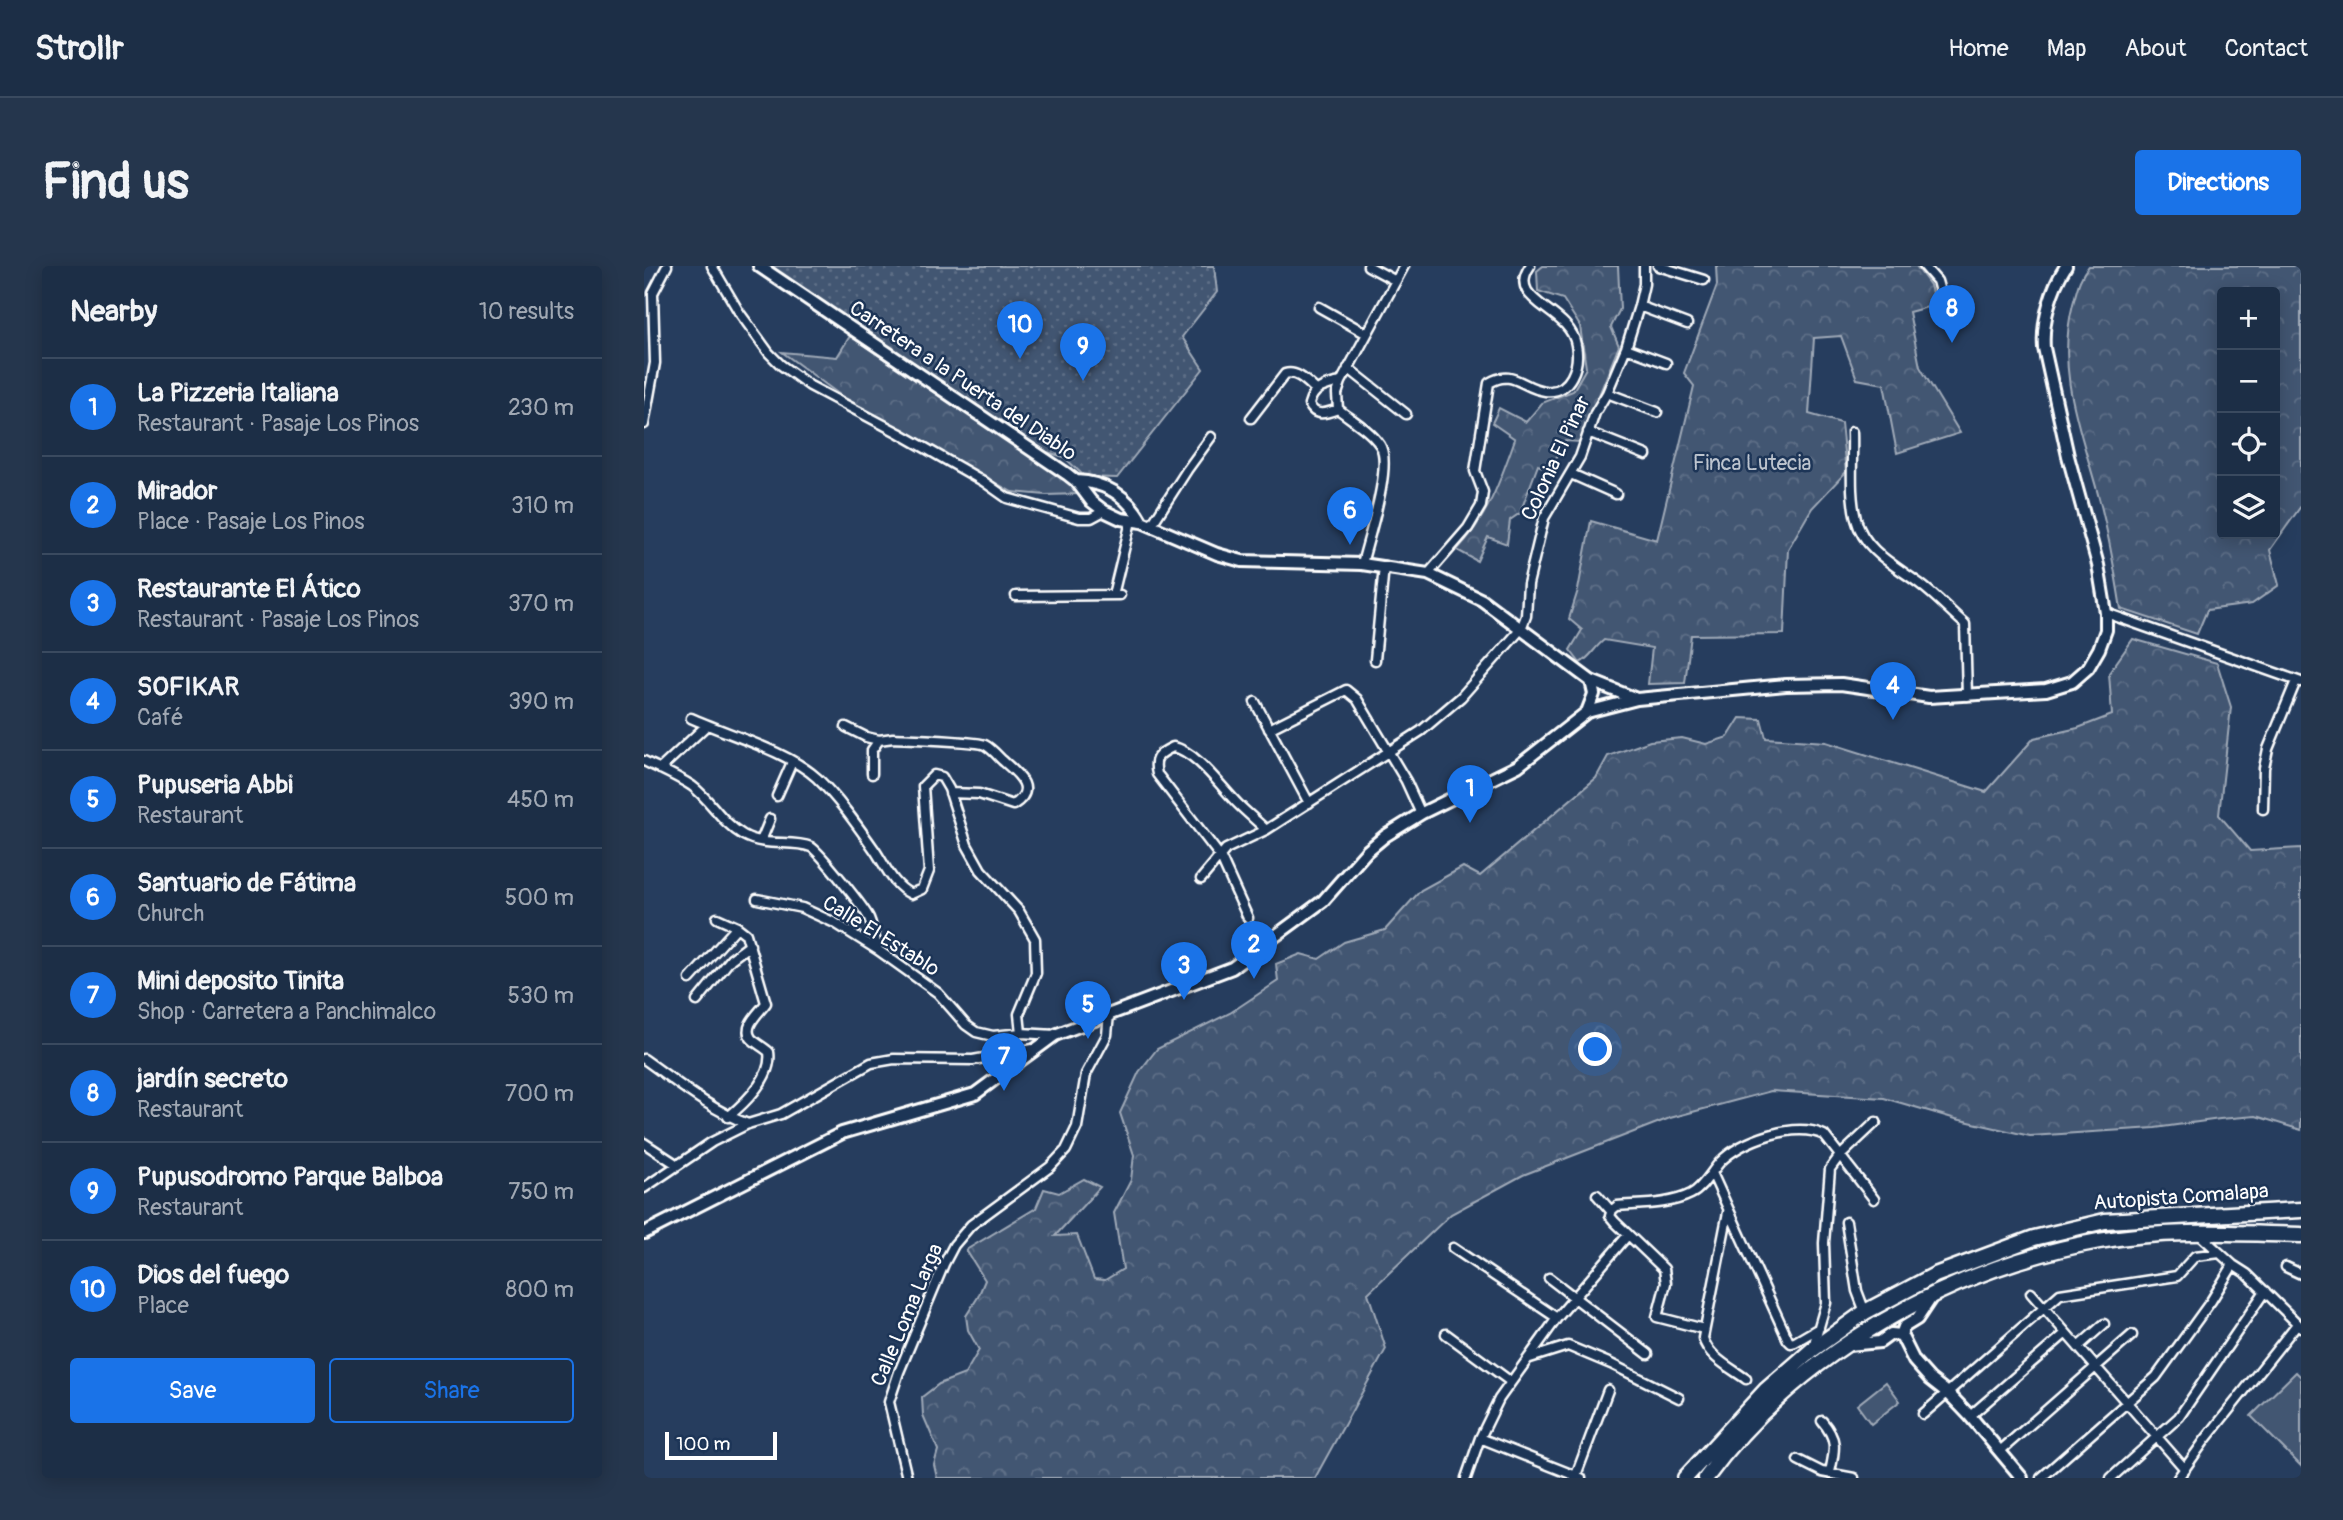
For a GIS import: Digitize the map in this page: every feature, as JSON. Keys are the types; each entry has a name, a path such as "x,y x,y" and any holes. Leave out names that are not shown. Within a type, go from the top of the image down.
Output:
{"highway":[{"name":"Autopista Comalapa","path":"1685,1478 1758,1399 1812,1350 1865,1312 1935,1275 2034,1238 2105,1221 2301,1210"},
{"name":"Autopista Comalapa","path":"1706,1478 1718,1461 1761,1415 1799,1381 1883,1321 1934,1295 2035,1257 2099,1241 2197,1232 2301,1235"}],"main road":[{"name":"Carretera a la Puerta del Diablo","path":"759,266 1076,481 1085,495 1104,511 1141,523 1204,550 1242,561 1362,564 1428,574 1482,600 1591,681 1637,699"},
{"path":"644,1233 842,1133 975,1094 991,1084 1015,1057 1034,1049 1055,1035 1225,972 1323,901 1371,846 1420,814 1518,766 1587,712 1637,699 1787,685 1830,683 1928,697 2046,690 2060,688 2072,682 2088,668 2099,649 2106,630 2106,614 2098,565 2068,456 2044,348 2043,336 2050,302 2066,266"},
{"name":"Carretera a la Puerta del Diablo","path":"1076,481 1111,489 1126,500 1141,523"},
{"path":"1587,712 1594,694 1591,681"},
{"path":"1934,1295 1917,1319 1904,1327 1901,1335 1914,1361 1970,1416 2022,1478"},
{"path":"1847,1345 1880,1342 1891,1334 1901,1335"}],"street":[{"path":"644,424 654,363 653,293 667,266"},
{"path":"712,266 739,312 769,353 780,365 810,386 911,440 983,481 1007,498 1079,518 1091,518 1104,511"},
{"path":"1368,266 1396,281"},
{"path":"1338,409 1341,382 1404,266"},
{"path":"1428,574 1468,528 1481,506 1483,492 1475,471 1489,383 1498,377 1513,378 1545,391 1559,388 1570,381 1576,371 1578,354 1575,336 1556,314 1540,306 1527,292 1524,283 1530,266"},
{"name":"Colonia El Pinar","path":"1521,628 1526,616 1528,584 1544,518 1571,474 1595,412 1607,393 1626,348 1644,284 1644,266"},
{"path":"1658,266 1704,280"},
{"path":"1924,266 1937,281 1941,295 1950,307 1964,310"},
{"path":"1639,306 1687,324"},
{"path":"1319,307 1367,334"},
{"path":"1626,348 1666,363"},
{"path":"1348,368 1406,414"},
{"path":"1251,418 1285,374 1290,372 1297,375 1316,390"},
{"path":"1338,409 1325,414 1311,410 1310,400 1316,390 1341,382"},
{"path":"1607,393 1657,412"},
{"path":"1338,409 1371,434 1380,445 1386,464 1362,564"},
{"path":"1588,432 1646,455"},
{"path":"1852,432 1853,492 1857,521 1868,543 1922,585 1965,624 1967,696"},
{"path":"1016,596 1117,595 1141,523 1187,470 1211,437"},
{"path":"1571,474 1616,495"},
{"path":"1375,660 1384,566"},
{"path":"2106,614 2299,681 2268,748 2264,768 2263,809"},
{"path":"1201,879 1226,849 1266,830 1421,731 1461,696 1521,628"},
{"path":"1269,729 1346,690 1357,699 1389,752 1406,781 1420,814"},
{"path":"1255,702 1309,803"},
{"path":"691,718 792,761 809,772 831,794 872,846 898,886 911,894 922,889 929,871 923,786 930,777 939,774 946,781 967,845 981,870 1019,911 1035,939 1036,973 1019,1014 1021,1033"},
{"path":"660,769 707,725"},
{"path":"846,727 879,740 893,738 984,744 1019,774 1024,782 1021,800 1013,805 979,794 950,793"},
{"path":"872,774 872,750 879,740"},
{"path":"1248,918 1220,856 1157,774 1154,764 1164,751 1172,747 1181,749 1193,757 1240,807 1266,830"},
{"path":"644,761 693,787 724,821 745,836 771,844 811,847 823,856 869,918 878,950"},
{"path":"777,796 792,761"},
{"path":"761,841 770,819"},
{"name":"Calle El Establo","path":"757,899 802,908 835,923 938,993 966,1025 976,1032 993,1036 1021,1033 1055,1035"},
{"path":"717,918 746,934 766,1003 750,1023 748,1031 750,1037 769,1052 771,1060 751,1098 728,1117"},
{"path":"690,979 737,927"},
{"path":"697,1001 731,959 750,946"},
{"name":"Calle Loma Larga","path":"908,1478 889,1402 944,1264 954,1245 971,1225 1044,1171 1066,1150 1077,1127 1086,1074 1107,1035 1109,1014"},
{"path":"644,1188 712,1142 748,1124 781,1114 871,1062 1015,1057"},
{"path":"644,1059 699,1100 728,1117 748,1124"},
{"path":"1812,1350 1826,1303 1824,1243 1830,1169 1876,1122"},
{"path":"1611,1211 1617,1206 1671,1201 1694,1193 1719,1163 1735,1150 1769,1135 1802,1129 1824,1135 1874,1199"},
{"path":"644,1143 676,1164"},
{"path":"1712,1173 1788,1340 1795,1342 1819,1328"},
{"path":"1597,1195 1611,1211 1610,1216 1628,1236 1664,1269 1666,1276 1657,1317 1704,1329"},
{"path":"1728,1212 1703,1338 1705,1346 1746,1379"},
{"path":"1846,1222 1857,1291 1865,1312"},
{"path":"2178,1478 2205,1440 2299,1325 2247,1274 2233,1265 2197,1232"},
{"path":"1466,1478 1492,1410 1557,1318 1628,1236"},
{"path":"1454,1248 1557,1318"},
{"path":"1923,1414 2060,1294 2177,1276 2195,1256 2220,1253"},
{"path":"2041,1478 2165,1366 2233,1265"},
{"path":"2286,1267 2301,1274"},
{"path":"1549,1278 1648,1354"},
{"path":"2111,1478 2183,1411 2264,1291"},
{"path":"2031,1293 2185,1469"},
{"path":"2078,1347 2104,1324"},
{"path":"1446,1334 1511,1382"},
{"path":"1970,1416 2066,1334"},
{"path":"2000,1451 2132,1335"},
{"path":"1530,1358 1568,1346 1679,1398"},
{"path":"1480,1438 1577,1477 1608,1390"},
{"path":"1822,1422 1833,1436 1834,1454 1830,1472"},
{"path":"1798,1460 1822,1472 1854,1478"}],"green space":[{"path":"770,266 1214,266 1217,292 1182,337 1203,369 1117,478 1085,477 1064,457 1047,452"},
{"path":"1543,266 1618,266 1620,309 1611,327 1619,346 1580,442 1565,441 1550,470 1538,465 1520,513 1510,520 1507,544 1488,537 1477,561 1457,550 1485,512 1515,439 1492,423 1499,408 1526,422 1542,403 1573,391 1586,368 1580,326 1563,299 1538,291 1537,271"},
{"name":"Finca Lutecia","path":"1716,266 1916,266 1930,285 1935,305 1909,312 1920,367 1960,433 1897,453 1884,384 1857,379 1841,336 1814,338 1809,414 1841,423 1846,472 1812,508 1788,549 1784,634 1691,635 1685,683 1648,684 1652,648 1604,640 1580,663 1570,650 1582,630 1569,619 1578,590 1591,521 1657,540 1694,386 1684,373 1717,285"},
{"path":"2089,266 2301,266 2301,506 2280,536 2280,287 2217,287 2217,539 2278,539 2270,550 2279,585 2252,604 2207,610 2197,634 2121,609 2106,526 2069,379 2068,329 2081,279"},
{"path":"850,336 1071,484 1078,494 1012,492 840,395 782,352 837,357"},
{"path":"2133,639 2217,663 2231,707 2219,815 2250,851 2301,848 2301,1130 2256,1116 2155,1128 2030,1136 1956,1119 1884,1098 1771,1091 1670,1118 1523,1175 1451,1214 1368,1293 1386,1349 1315,1478 937,1478 934,1465 938,1450 923,1415 922,1397 939,1384 965,1374 979,1350 968,1330 966,1316 985,1280 966,1250 1036,1208 1044,1189 1059,1193 1084,1179 1100,1187 1055,1236 1077,1235 1094,1279 1105,1280 1123,1269 1114,1213 1131,1180 1134,1155 1120,1113 1139,1072 1157,1049 1230,1013 1278,981 1276,964 1301,954 1319,959 1344,942 1385,930 1421,890 1463,867 1480,876 1596,778 1608,756 1650,741 1682,738 1706,744 1728,737 1740,718 1761,719 1766,738 1826,742 1986,792 2034,738 2078,728 2112,715 2109,673"},
{"path":"2296,1372 2301,1377 2301,1466 2251,1416"},
{"path":"1886,1382 1900,1401 1871,1424 1857,1405"}],"place":[{"name":"jardín secreto","path":"1952,343"},
{"name":"Dios del fuego","path":"1020,359"},
{"name":"Pupusodromo Parque Balboa","path":"1083,381"},
{"name":"Santuario de Fátima","path":"1350,545"},
{"name":"SOFIKAR","path":"1893,720"},
{"name":"La Pizzeria Italiana","path":"1470,823"},
{"name":"Mirador","path":"1254,979"},
{"name":"Restaurante El Ático","path":"1184,1000"},
{"name":"Pupuseria Abbi","path":"1088,1039"},
{"name":"Mini deposito Tinita","path":"1004,1091"}]}
